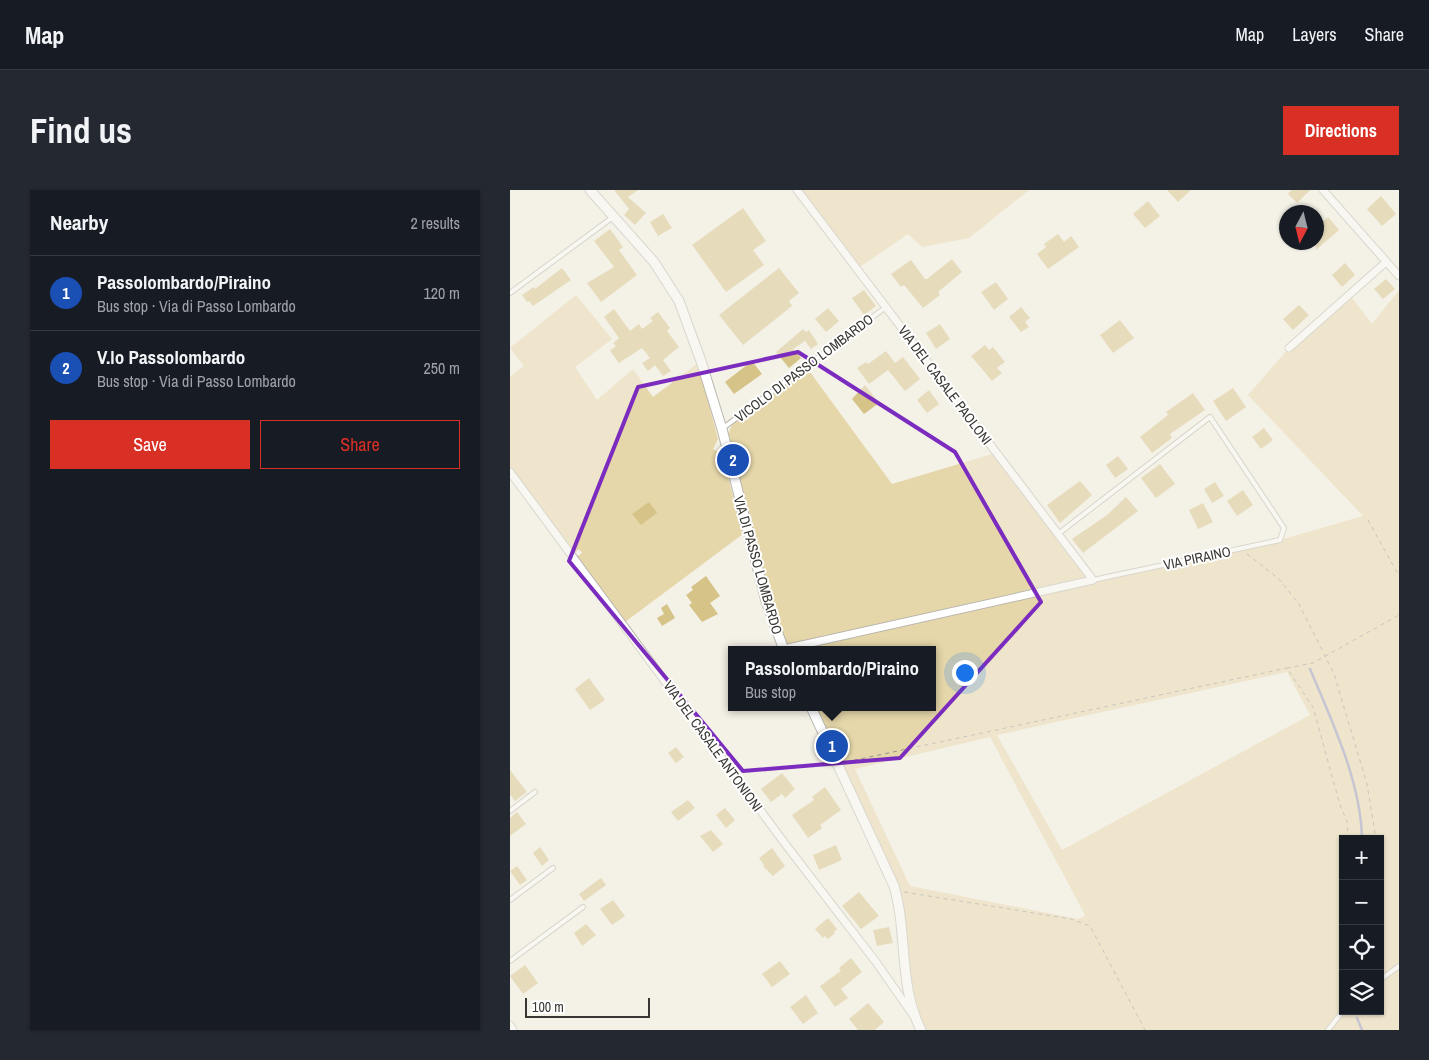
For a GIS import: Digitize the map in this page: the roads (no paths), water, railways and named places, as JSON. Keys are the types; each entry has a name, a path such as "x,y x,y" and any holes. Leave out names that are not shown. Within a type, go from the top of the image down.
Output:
{"street":[{"name":"VIA DI PASSO LOMBARDO","path":"590,190 658,267 676,296 701,361 722,429 766,601 783,646"},
{"name":"VIA DEL CASALE PAOLONI","path":"797,190 1093,580"},
{"path":"1323,190 1399,276"},
{"path":"1289,348 1386,262"},
{"name":"VIA DEL CASALE ANTONIONI","path":"510,472 786,845 876,962 916,1020"},
{"name":"VIA PIRAINO","path":"802,646 1093,580"},
{"path":"812,711 895,891 907,994 921,1030"},
{"path":"510,1026 513,1030"}],"lane":[{"path":"510,293 614,216"},
{"name":"VICOLO DI PASSO LOMBARDO","path":"722,429 886,307"},
{"name":"VIA PIRAINO","path":"1058,534 1210,417 1284,528 1280,540 1093,580"},
{"path":"510,810 535,792"},
{"path":"510,900 553,868"},
{"path":"510,961 583,907"},
{"path":"1384,977 1399,966"},
{"path":"1328,1030 1340,1015"}],"waterway":[{"path":"1310,669 1336,731 1351,774 1357,796 1362,835"},
{"path":"1357,1018 1362,1030"}],"place":[{"name":"V.lo Passolombardo","path":"733,460"},
{"name":"Passolombardo/Piraino","path":"832,746"}]}
